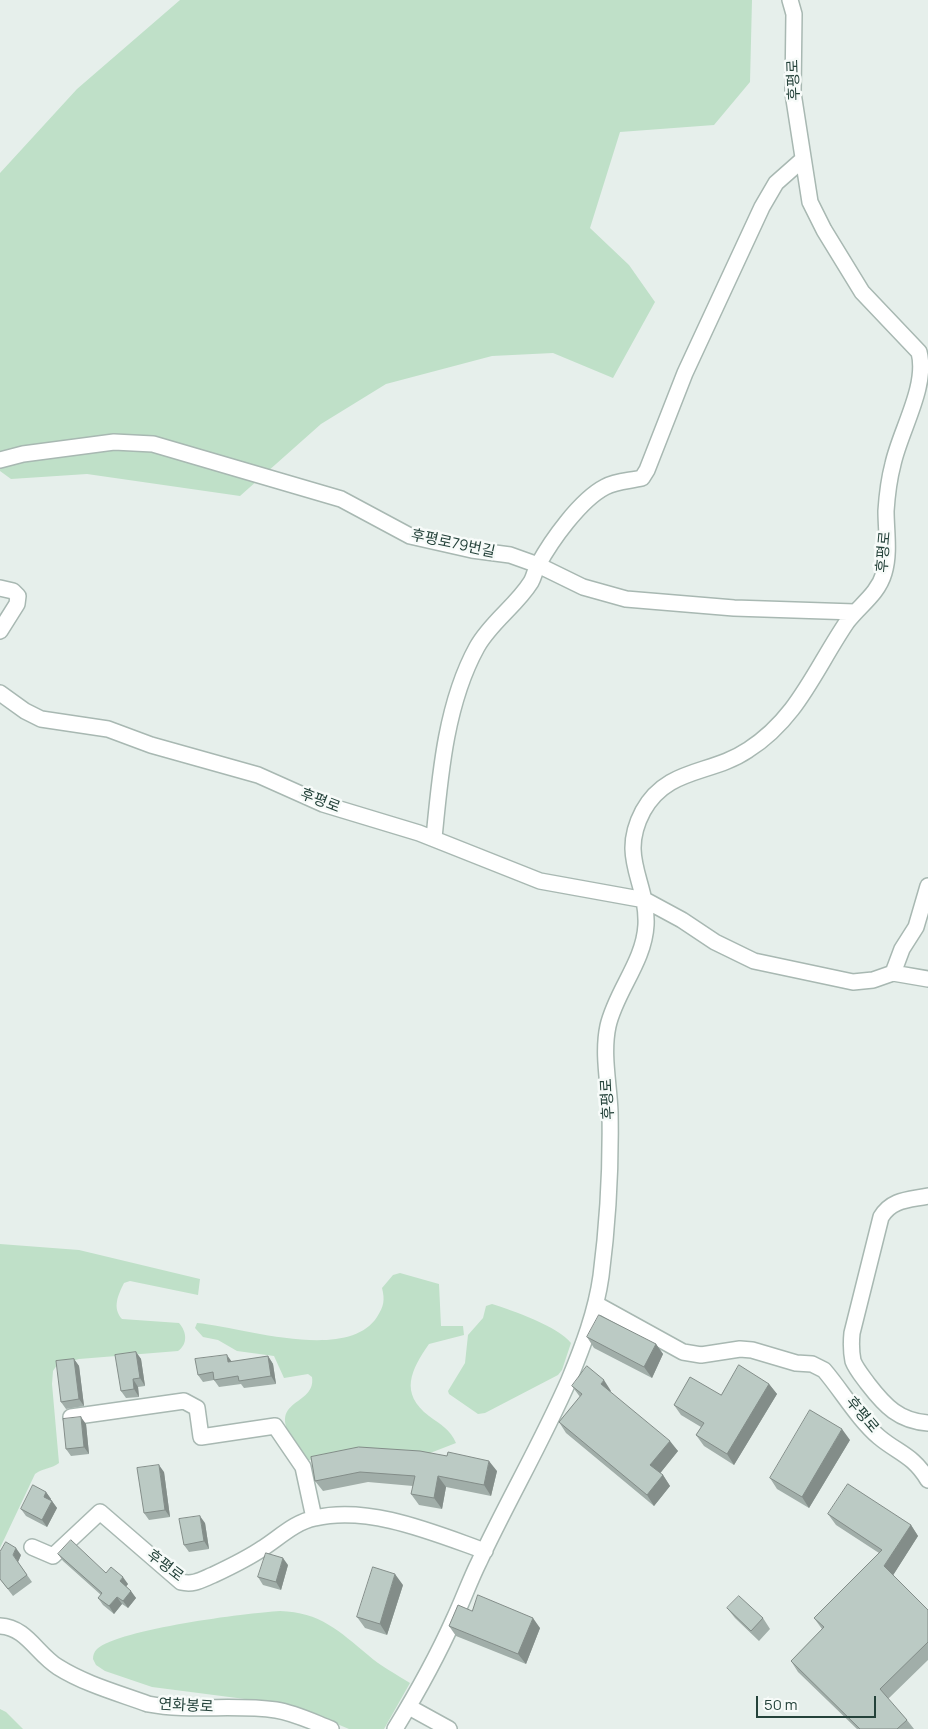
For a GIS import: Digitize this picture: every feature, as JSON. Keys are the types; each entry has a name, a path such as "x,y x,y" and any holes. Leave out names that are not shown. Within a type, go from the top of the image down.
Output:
{"street":[{"name":"후평로","path":"395,1729 441,1646 485,1551 557,1408 590,1326 596,1304 601,1278 607,1202 610,1113 605,1048 608,1026 618,998 643,947 646,926 645,900 634,870 633,848 635,831 642,814 652,797 666,784 683,775 744,754 768,736 789,716 855,612 875,593 886,565 889,487 893,462 921,378 924,353 862,292 837,253 810,202 793,93 794,14 790,0"},
{"path":"434,838 439,786 448,728 477,647 531,582 538,565 556,537 587,501 604,488 619,482 642,478 685,373 762,207 776,183 802,160"},
{"name":"후평로79번길","path":"0,460 23,454 114,442 153,444 341,499 410,536 455,547 510,555 538,565 583,587 626,599 734,608 825,609 855,612"},
{"path":"0,588 13,591 18,596 17,604 0,631"},
{"name":"후평로","path":"0,693 25,711 41,719 108,729 151,745 258,775 324,804 434,838 540,881 645,900 682,920 715,942 754,961 853,982 873,980 892,973 928,979"},
{"path":"892,973 902,949 916,927 928,886"},
{"path":"928,1196 894,1203 886,1208 881,1217 852,1333 851,1350 854,1363 882,1401 893,1412 907,1420 928,1423"},
{"name":"후평로","path":"596,1304 682,1352 701,1355 740,1349 752,1350 796,1363 812,1364 824,1370 879,1437 904,1453 921,1468 928,1480"},
{"path":"71,1417 184,1401 197,1408 202,1437 275,1426 304,1467 314,1518"},
{"name":"후평로","path":"32,1547 53,1556 100,1512 181,1582 192,1584 238,1564 296,1525 314,1518 352,1515 399,1523 485,1551"},
{"name":"연화봉로","path":"0,1626 13,1627 20,1631 35,1649 58,1667 148,1704 162,1706 250,1707 276,1710 331,1729"},
{"path":"408,1707 448,1729"}],"green space":[{"path":"180,0 752,0 750,82 714,125 620,132 590,228 629,265 655,302 613,378 553,353 492,356 386,384 321,424 240,496 87,474 11,479 0,471 0,173 77,89"},
{"path":"0,1244 79,1250 200,1279 198,1295 130,1281 124,1283 118,1297 117,1310 122,1319 179,1323 184,1330 185,1341 178,1351 79,1359 57,1365 53,1371 52,1384 59,1463 35,1474 0,1548"},
{"path":"400,1273 439,1284 441,1326 463,1326 464,1335 429,1344 413,1372 411,1390 414,1399 429,1416 448,1431 456,1443 425,1455 308,1460 292,1439 286,1425 286,1414 291,1407 306,1395 311,1387 312,1377 308,1374 284,1378 274,1356 237,1351 218,1340 203,1337 195,1328 197,1323 293,1339 319,1340 343,1338 362,1331 377,1317 383,1303 382,1288 393,1275"},
{"path":"492,1304 546,1325 571,1343 562,1370 558,1375 485,1413 478,1414 449,1394 448,1391 465,1363 468,1335 483,1318 486,1306"},
{"path":"280,1611 307,1615 328,1624 378,1663 410,1683 384,1729 349,1729 311,1713 268,1702 152,1687 105,1671 96,1665 93,1659 97,1649 110,1642 131,1635 184,1623"},
{"path":"0,1709 6,1712 23,1729 0,1729"}],"building":[{"path":"599,1315 656,1344 644,1367 587,1337"},
{"path":"136,1352 140,1378 133,1379 134,1389 121,1391 115,1355"},
{"path":"227,1355 228,1362 268,1356 271,1376 239,1381 238,1376 214,1380 213,1372 198,1375 195,1359"},
{"path":"74,1359 79,1399 61,1402 56,1361"},
{"path":"739,1365 769,1384 727,1454 696,1435 704,1423 674,1405 690,1377 721,1395"},
{"path":"587,1366 604,1380 601,1384 670,1441 650,1465 663,1475 647,1495 559,1422 582,1394 572,1386"},
{"path":"810,1410 842,1429 802,1497 770,1478"},
{"path":"81,1417 84,1447 66,1449 63,1419"},
{"path":"359,1447 420,1451 447,1456 448,1452 489,1461 484,1485 438,1476 434,1498 411,1494 415,1476 360,1472 315,1481 311,1457"},
{"path":"159,1465 165,1510 144,1513 137,1468"},
{"path":"848,1484 911,1525 884,1566 928,1610 928,1642 880,1689 907,1720 897,1729 860,1729 791,1661 824,1627 814,1618 882,1550 828,1514"},
{"path":"33,1485 46,1492 44,1497 52,1501 42,1520 21,1509"},
{"path":"200,1516 204,1541 184,1545 179,1519"},
{"path":"71,1540 106,1573 111,1567 123,1577 120,1581 131,1591 123,1601 117,1597 109,1606 98,1598 102,1593 58,1554"},
{"path":"6,1542 16,1548 13,1555 27,1575 8,1589 0,1579 0,1552"},
{"path":"266,1553 283,1558 276,1582 258,1577"},
{"path":"373,1567 395,1574 380,1624 357,1617"},
{"path":"478,1595 533,1618 518,1654 449,1626 458,1605 472,1611"},
{"path":"739,1596 763,1618 751,1631 727,1608"}]}
